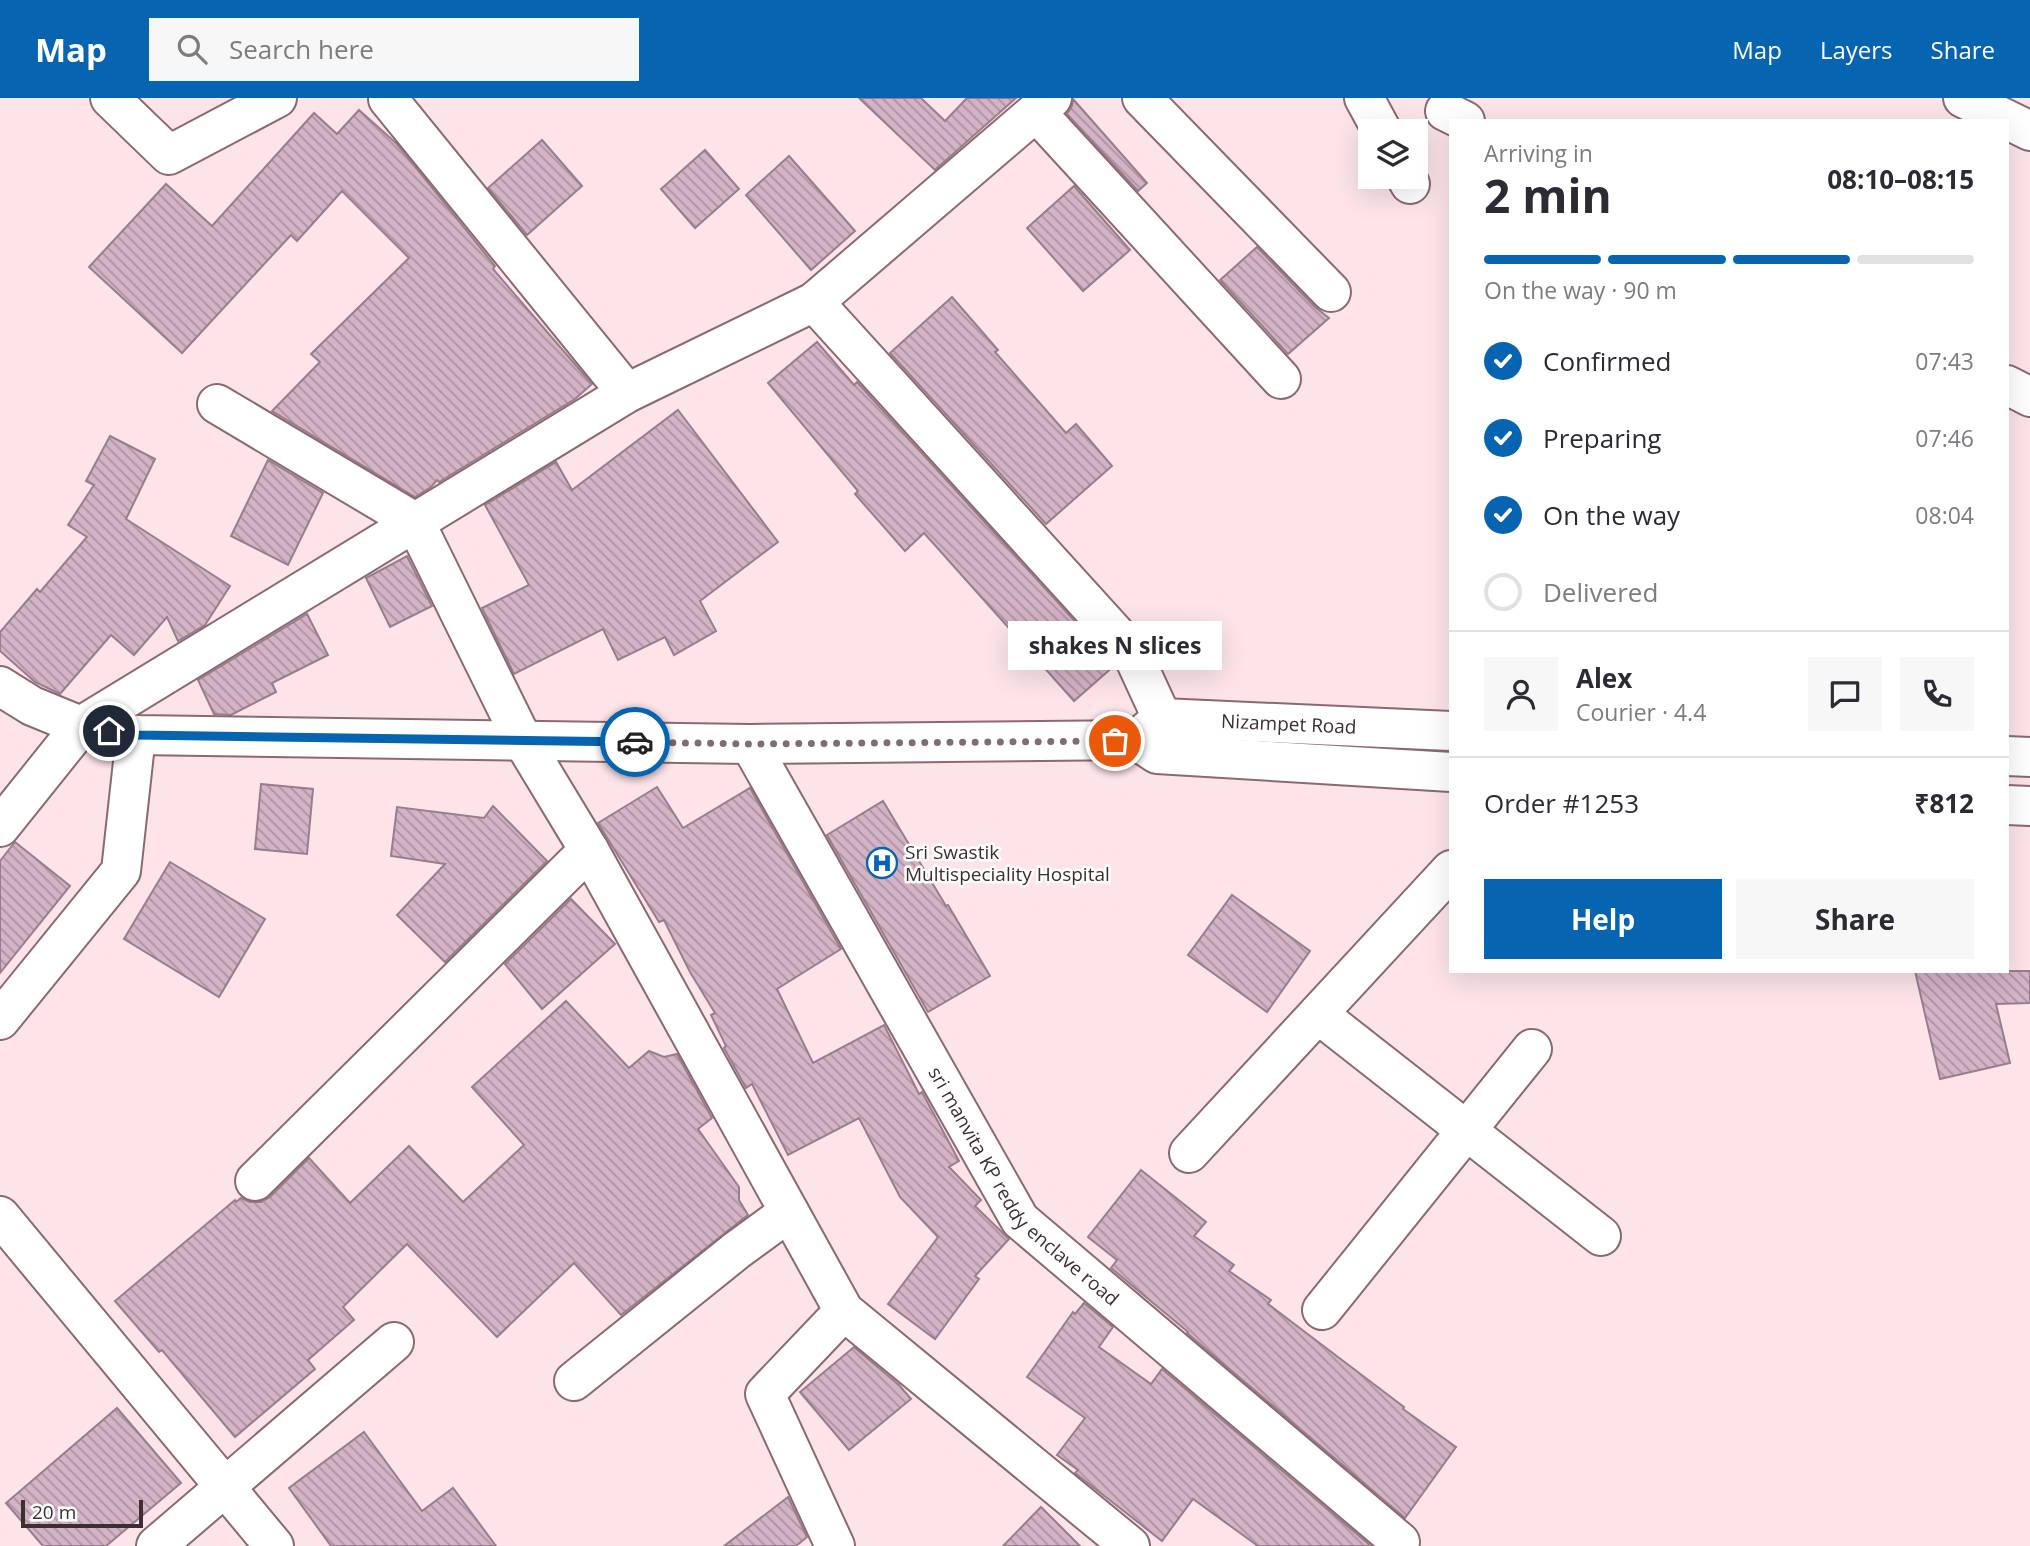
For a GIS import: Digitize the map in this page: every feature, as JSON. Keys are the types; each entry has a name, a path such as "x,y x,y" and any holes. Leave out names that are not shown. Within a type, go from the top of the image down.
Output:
{"street":[{"path":"110,98 169,155 277,98"},
{"path":"383,98 626,393"},
{"path":"1142,98 1331,292"},
{"path":"1364,98 1375,119"},
{"path":"1963,98 2018,116"},
{"path":"0,827 81,726 626,393 814,302 1044,105 1281,379"},
{"path":"814,302 1131,651 1149,729"},
{"path":"2009,386 2030,397"},
{"path":"217,404 415,523 523,741 589,850 844,1311 1130,1546"},
{"name":"Nizampet Road","path":"0,686 32,706 81,726 136,735 750,744 1149,729 1449,731"},
{"name":"Nizampet Road","path":"1149,729 1157,754 1449,772"},
{"path":"0,1020 121,871 136,735"},
{"name":"sri manvita KP reddy enclave road","path":"750,744 1020,1220 1400,1542"},
{"path":"2009,756 2030,757"},
{"path":"2009,805 2030,806"},
{"path":"255,1181 589,850"},
{"path":"1189,1153 1449,872"},
{"path":"1318,1014 1601,1236"},
{"path":"1322,1310 1532,1049"},
{"path":"574,1381 789,1212"},
{"path":"0,1216 274,1546"},
{"path":"830,1544 765,1394 844,1311"},
{"path":"156,1546 394,1342"}],"building":[{"path":"859,98 921,98 945,121 967,98 1016,98 935,170"},
{"path":"1073,99 1147,183 1138,191 1067,114"},
{"path":"359,110 397,144 495,266 493,269 592,384 575,399 439,482 437,480 415,497 272,411 320,362 311,354 409,258 342,191 297,241 291,235 182,353 89,267 166,184 212,226 314,113 337,134"},
{"path":"542,140 582,186 527,235 488,188"},
{"path":"705,150 739,189 695,228 661,189"},
{"path":"789,156 855,231 811,270 746,195"},
{"path":"1074,186 1130,250 1083,291 1027,228"},
{"path":"1257,247 1329,318 1288,354 1220,280"},
{"path":"952,297 998,350 995,352 1066,433 1076,424 1112,466 1046,524 890,353"},
{"path":"817,342 854,385 857,382 1113,663 1114,666 1074,701 924,533 905,551 855,494 858,491 768,383"},
{"path":"678,410 778,542 700,601 716,631 674,655 665,637 618,660 603,629 514,674 482,608 529,585 485,505 556,462 572,490"},
{"path":"110,436 155,459 126,519 230,586 205,625 178,641 167,617 134,655 111,635 60,694 35,682 0,651 0,632 37,589 40,592 87,537 68,525 94,485 86,481"},
{"path":"268,460 323,493 288,565 231,536"},
{"path":"407,556 432,606 390,627 366,578"},
{"path":"307,614 328,655 272,683 276,692 231,715 214,714 198,680"},
{"path":"261,784 313,789 307,854 255,849"},
{"path":"657,787 683,828 750,788 841,949 777,989 813,1063 884,1025 919,1094 922,1092 959,1161 949,1167 981,1200 975,1206 1009,1239 975,1276 979,1279 935,1339 888,1304 938,1237 900,1197 859,1118 788,1155 752,1084 746,1088 724,1048 726,1046 711,1015 715,1013 690,972 664,920 659,922 598,823"},
{"path":"883,801 990,976 928,1012 827,835"},
{"path":"493,806 547,861 445,962 397,915 445,864 391,856 397,807 484,818"},
{"path":"15,842 70,886 0,973 0,861"},
{"path":"170,862 265,919 219,997 124,939"},
{"path":"1232,895 1310,951 1267,1012 1188,955"},
{"path":"571,899 615,944 542,1009 505,964"},
{"path":"2030,971 2030,1003 1996,1004 2010,1063 1940,1079 1915,973"},
{"path":"566,1001 629,1068 649,1051 664,1057 677,1054 712,1118 698,1129 739,1187 739,1200 748,1215 621,1315 574,1263 497,1337 407,1244 343,1307 354,1320 308,1360 315,1369 235,1437 162,1350 159,1352 115,1301 235,1200 236,1202 241,1198 250,1202 261,1202 270,1197 309,1158 350,1203 409,1146 463,1202 524,1145 472,1087"},
{"path":"1141,1170 1206,1222 1194,1236 1234,1265 1229,1271 1271,1300 1268,1304 1456,1447 1405,1518 1111,1268 1117,1260 1088,1237"},
{"path":"1084,1303 1113,1327 1099,1347 1151,1384 1162,1369 1371,1546 1258,1546 1193,1499 1162,1541 1075,1473 1078,1470 1057,1455 1085,1418 1027,1377 1073,1312 1075,1314"},
{"path":"854,1347 899,1385 911,1399 849,1450 800,1392"},
{"path":"117,1408 181,1483 106,1546 43,1546 6,1503"},
{"path":"364,1432 422,1511 453,1488 496,1546 331,1546 289,1488"},
{"path":"788,1497 807,1537 796,1546 724,1546"},
{"path":"1041,1507 1080,1546 1003,1546"}],"way so far":[{"path":"635,742 750,744 1115,741"}],"place":[{"name":"shakes N slices","path":"1115,741"},
{"name":"Sri Swastik Multispeciality Hospital","path":"882,863"}],"route":[{"path":"109,731 136,735 635,742"}]}
